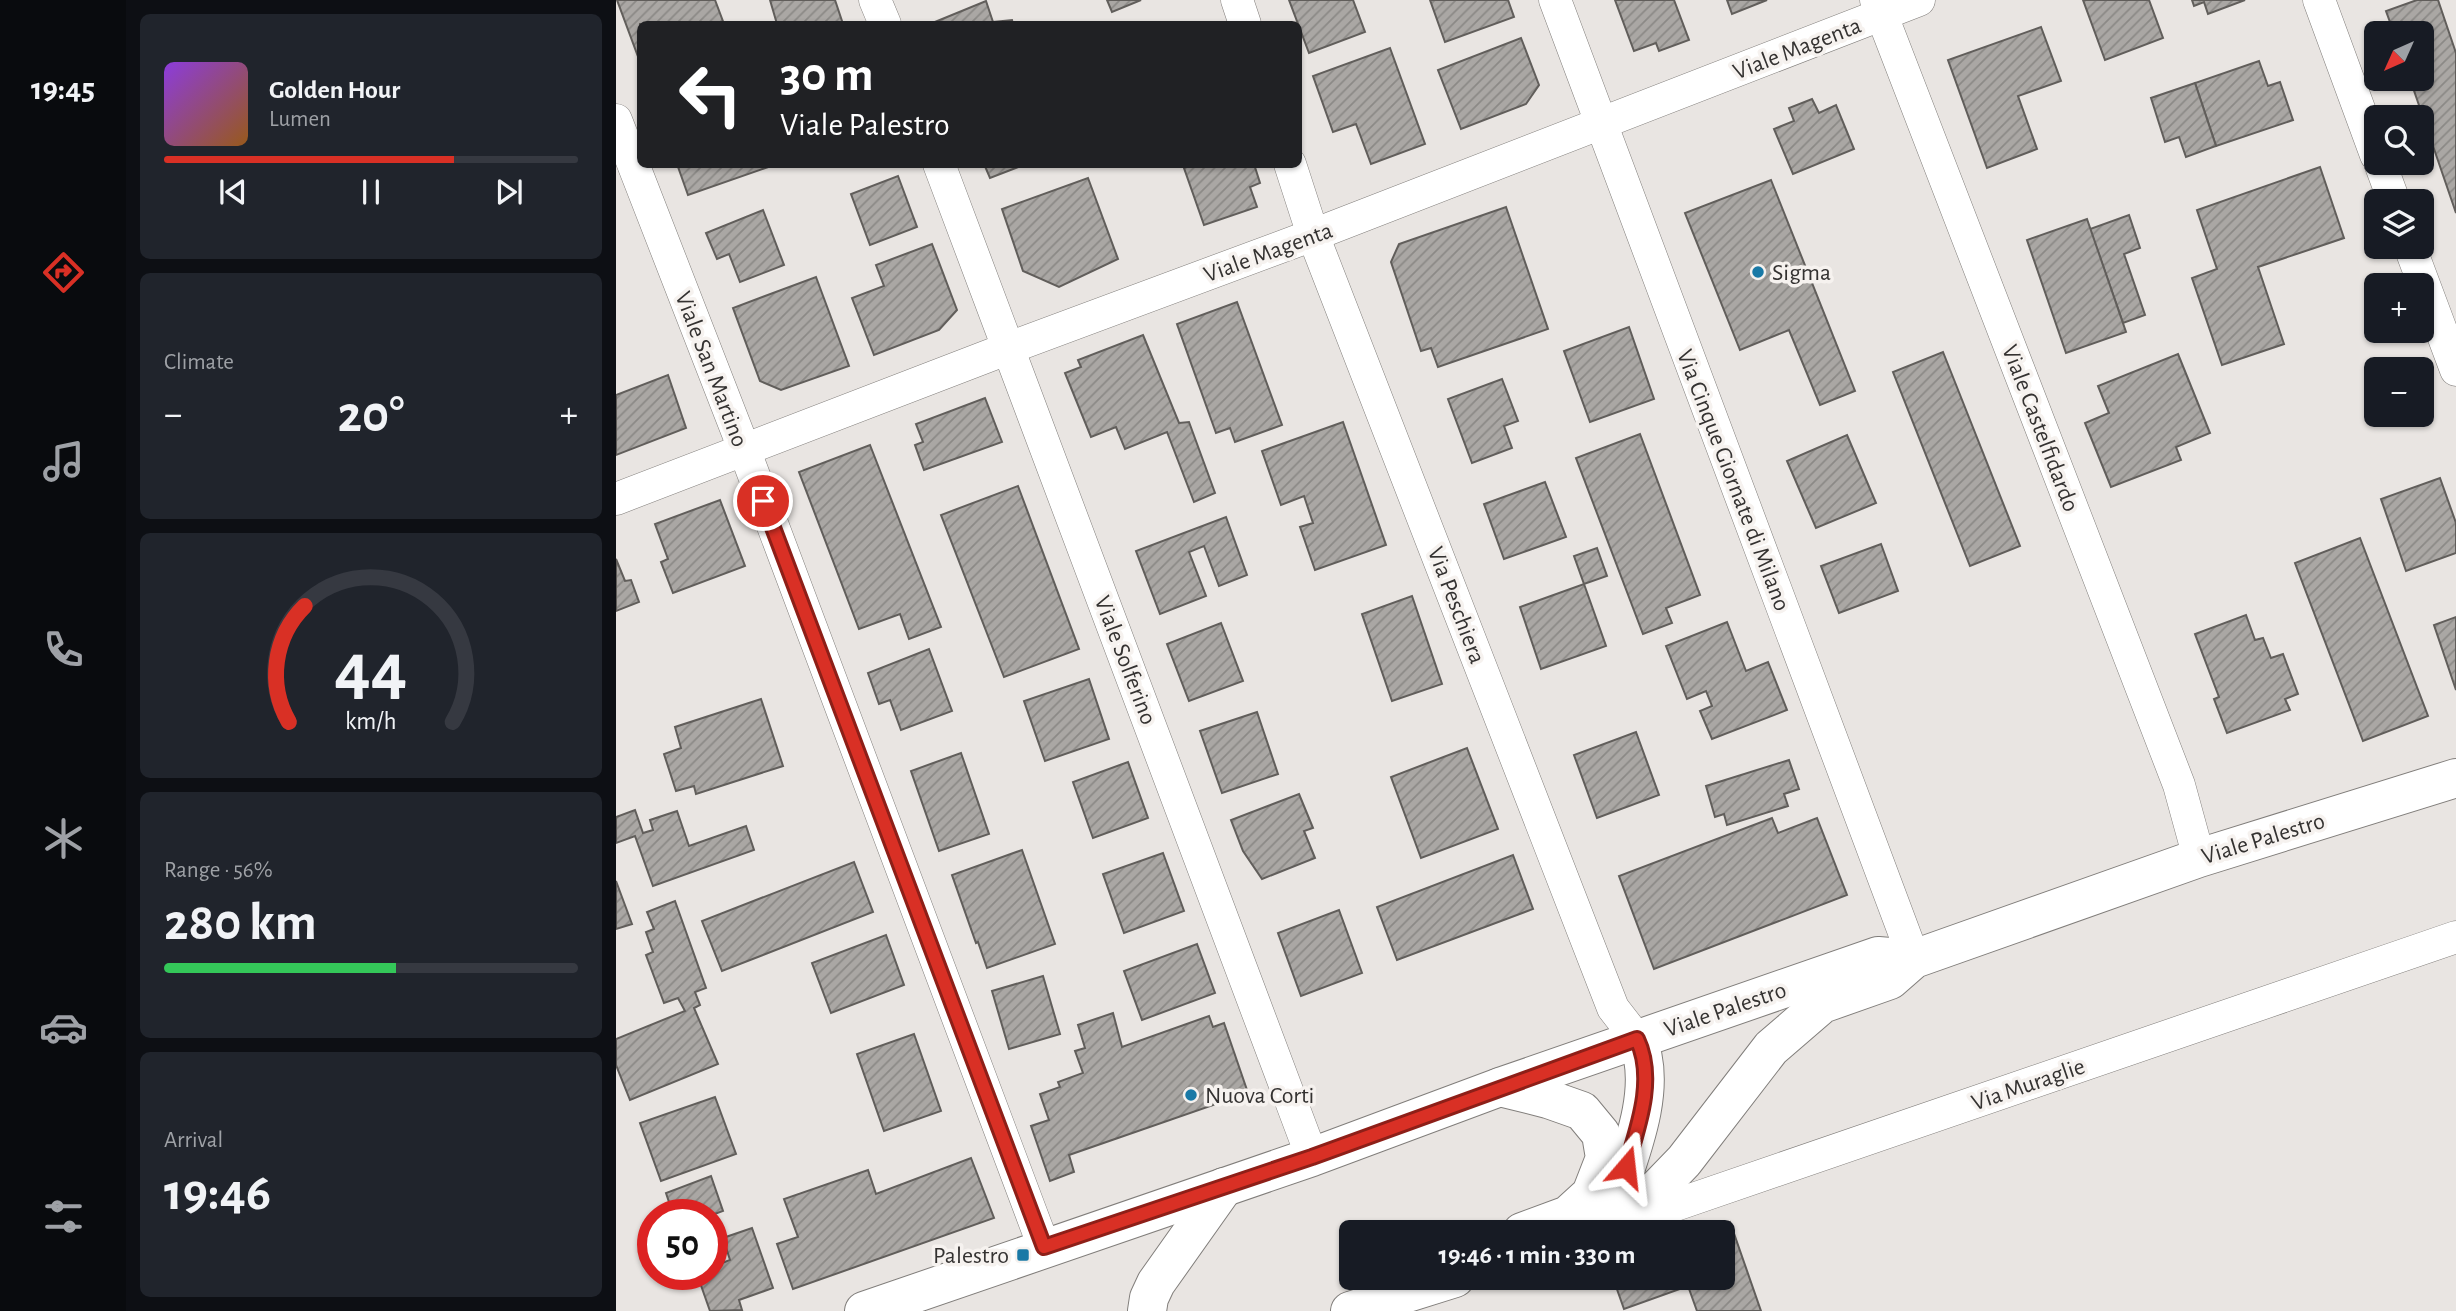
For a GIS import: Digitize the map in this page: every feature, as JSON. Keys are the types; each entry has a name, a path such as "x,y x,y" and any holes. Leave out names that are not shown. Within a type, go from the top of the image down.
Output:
{"main road":[{"name":"Viale Palestro","path":"1620,1220 1684,1161 1771,1048 1822,1004 1890,979 1914,959 2199,858 2456,778"},
{"name":"Viale Palestro","path":"864,1311 894,1304 1044,1247 1312,1157 1500,1087 1878,956 1914,959"},
{"path":"1586,1220 1616,1196 1642,1115 1645,1055 1637,1039"},
{"path":"1500,1087 1582,1111 1601,1134 1605,1158 1591,1194 1568,1215 1554,1220"},
{"path":"1147,1311 1156,1283 1224,1186"},
{"path":"1331,1311 1343,1296 1360,1290"},
{"path":"1350,1311 1417,1290"}],"street":[{"path":"875,0 884,21"},
{"path":"1237,0 1244,21"},
{"name":"Via Cinque Giornate di Milano","path":"1555,0 1914,959"},
{"name":"Viale Magenta","path":"616,499 1313,235 1601,123 1879,8 1919,0"},
{"path":"2319,0 2364,122"},
{"name":"Viale Castelfidardo","path":"1879,8 2179,785 2199,858"},
{"name":"Viale San Martino","path":"616,120 744,449 1044,1247"},
{"name":"Viale Solferino","path":"941,168 1312,1157"},
{"name":"Via Peschiera","path":"1291,168 1313,235 1614,1008 1637,1039"},
{"path":"2414,259 2456,370"},
{"name":"Via Muraglie","path":"1632,1220 2456,937"}],"building":[{"path":"617,0 715,0 723,21 637,21 637,54"},
{"path":"770,0 835,0 842,21 776,21"},
{"path":"1107,0 1141,0 1112,12"},
{"path":"1289,0 1353,0 1365,32 1309,53 1302,34 1302,21 1297,21"},
{"path":"1430,0 1508,0 1514,17 1445,42"},
{"path":"1615,0 1674,0 1689,40 1659,51 1656,43 1634,51"},
{"path":"1727,0 1767,0 1732,14"},
{"path":"2083,0 2149,0 2163,38 2105,60"},
{"path":"2192,0 2245,0 2208,14 2204,2 2194,6"},
{"path":"2417,0 2438,0 2456,53 2456,213 2434,149 2434,105 2419,105 2414,91 2434,91 2434,21 2390,21 2386,11"},
{"path":"986,1 993,21 937,21"},
{"path":"2041,27 2061,81 2018,96 2037,149 1987,168 1948,60"},
{"path":"1521,38 1539,85 1526,104 1461,129 1438,70"},
{"path":"1390,48 1425,144 1371,164 1356,124 1333,132 1313,76"},
{"path":"2259,61 2268,86 2280,82 2293,120 2216,146 2195,83"},
{"path":"2195,83 2216,146 2186,157 2179,137 2165,142 2151,98"},
{"path":"1812,99 1819,113 1836,105 1854,149 1793,174 1774,129 1794,121 1789,108"},
{"path":"2320,167 2344,238 2258,267 2284,344 2222,365 2192,278 2217,269 2197,210"},
{"path":"678,168 766,168 688,195"},
{"path":"986,168 1016,168 990,178"},
{"path":"1184,168 1255,168 1260,183 1250,187 1257,207 1204,225"},
{"path":"898,176 917,227 870,245 851,194"},
{"path":"1088,178 1118,259 1059,287 1023,271 1002,209"},
{"name":"Sigma","path":"1771,180 1855,391 1820,405 1789,330 1740,350 1685,213"},
{"path":"1506,207 1548,329 1438,367 1431,348 1421,351 1391,262 1399,244"},
{"path":"763,210 784,265 740,282 729,254 717,259 706,233"},
{"path":"2129,215 2140,248 2124,254 2145,315 2123,323 2090,229"},
{"path":"2087,219 2126,332 2066,353 2027,240"},
{"path":"932,244 957,310 939,330 874,355 852,298 884,286 876,265"},
{"path":"816,277 849,366 781,390 760,381 733,308"},
{"path":"1237,302 1282,425 1235,442 1230,428 1216,433 1177,324"},
{"path":"1629,327 1654,399 1590,422 1564,351"},
{"path":"1143,335 1179,423 1189,422 1215,493 1194,502 1167,432 1125,449 1116,427 1091,437 1065,373 1081,367 1078,360"},
{"path":"1943,352 2020,546 1970,566 1893,372"},
{"path":"2178,354 2210,433 2176,447 2181,460 2111,487 2085,423 2109,413 2098,386"},
{"path":"668,375 686,428 616,455 616,395"},
{"path":"1502,379 1518,421 1504,426 1512,448 1472,463 1448,399"},
{"path":"985,398 1002,442 924,470 915,445 923,442 916,424"},
{"path":"1343,422 1386,545 1315,570 1300,527 1313,523 1304,496 1281,505 1262,451"},
{"path":"1640,434 1700,595 1666,608 1672,623 1643,634 1576,458"},
{"path":"1847,435 1876,503 1816,528 1787,461"},
{"path":"870,445 941,627 909,639 900,614 859,629 799,472"},
{"path":"2440,478 2456,523 2456,553 2406,571 2381,499"},
{"path":"1545,482 1566,537 1504,559 1484,504"},
{"path":"1018,486 1079,649 1004,677 941,515"},
{"path":"720,500 745,566 673,593 661,562 668,559 655,524"},
{"path":"1226,517 1247,575 1219,586 1204,546 1189,552 1206,596 1160,614 1136,551"},
{"path":"2360,538 2428,716 2363,741 2295,563"},
{"path":"1881,544 1898,591 1839,613 1821,566"},
{"path":"1597,548 1607,576 1584,584 1574,556"},
{"path":"616,559 625,581 631,580 639,602 616,611"},
{"path":"1584,584 1606,646 1541,669 1520,607"},
{"path":"1412,596 1442,684 1392,701 1362,614"},
{"path":"2246,615 2255,640 2263,638 2271,658 2283,654 2298,694 2285,699 2290,710 2227,733 2214,699 2219,697 2195,634"},
{"path":"2456,617 2456,690 2434,625"},
{"path":"1727,622 1746,671 1768,662 1787,710 1712,739 1700,711 1712,706 1706,691 1687,699 1666,646"},
{"path":"1221,623 1243,681 1189,701 1167,644"},
{"path":"929,649 952,711 901,730 890,700 879,704 868,673"},
{"path":"1089,679 1109,739 1045,761 1024,701"},
{"path":"761,699 783,766 696,794 694,786 676,791 664,754 681,748 675,727"},
{"path":"1257,712 1278,774 1222,793 1200,731"},
{"path":"1636,732 1659,795 1597,818 1574,755"},
{"path":"1467,748 1498,829 1421,858 1391,777"},
{"path":"961,753 989,834 939,851 911,771"},
{"path":"1789,760 1799,789 1784,794 1788,806 1727,825 1724,814 1715,817 1706,786"},
{"path":"1128,762 1148,818 1093,838 1073,782"},
{"path":"1299,794 1313,828 1304,831 1315,858 1262,879 1243,851 1231,820"},
{"path":"635,810 643,833 653,830 650,820 677,811 689,846 746,826 754,850 653,886 635,836 616,843 616,817"},
{"path":"1772,818 1778,833 1817,818 1847,895 1654,969 1619,876"},
{"path":"1022,850 1055,944 987,968 952,875"},
{"path":"1163,853 1184,911 1124,933 1103,874"},
{"path":"1513,855 1533,909 1397,960 1377,907"},
{"path":"854,862 873,912 722,971 702,921"},
{"path":"616,881 632,924 616,929"},
{"path":"675,901 706,988 695,992 700,1005 694,1008 718,1064 630,1100 616,1065 616,1039 685,1011 678,998 664,1003 646,955 653,952 646,932 654,929 647,912"},
{"path":"1339,910 1362,973 1301,996 1278,933"},
{"path":"886,935 904,985 831,1013 812,963"},
{"path":"1197,944 1215,993 1142,1020 1124,971"},
{"path":"1043,976 1060,1034 1009,1049 992,991"},
{"path":"1113,1013 1122,1047 1209,1016 1213,1027 1224,1023 1248,1093 1069,1155 1074,1172 1050,1181 1031,1126 1049,1120 1040,1094 1060,1087 1058,1082 1083,1073 1075,1051 1085,1048 1078,1025"},
{"path":"914,1034 941,1111 884,1131 857,1054"},
{"path":"715,1097 736,1154 661,1181 640,1123"},
{"path":"971,1158 994,1218 793,1289 777,1244 798,1237 784,1199 868,1170 876,1194"},
{"path":"711,1176 719,1199 668,1199 666,1193"},
{"path":"752,1228 773,1288 739,1300 742,1310 710,1311 703,1290 728,1290 728,1236"},
{"path":"1735,1236 1761,1311 1697,1311 1689,1290 1735,1290"},
{"path":"1617,1290 1677,1290 1624,1309"}],"place":[{"name":"Sigma","path":"1758,272"},
{"name":"Nuova Corti","path":"1191,1095"},
{"name":"Palestro","path":"1023,1255"}],"route":[{"path":"763,501 1044,1247 1312,1157 1637,1039 1645,1055 1642,1115 1626,1167"}]}
